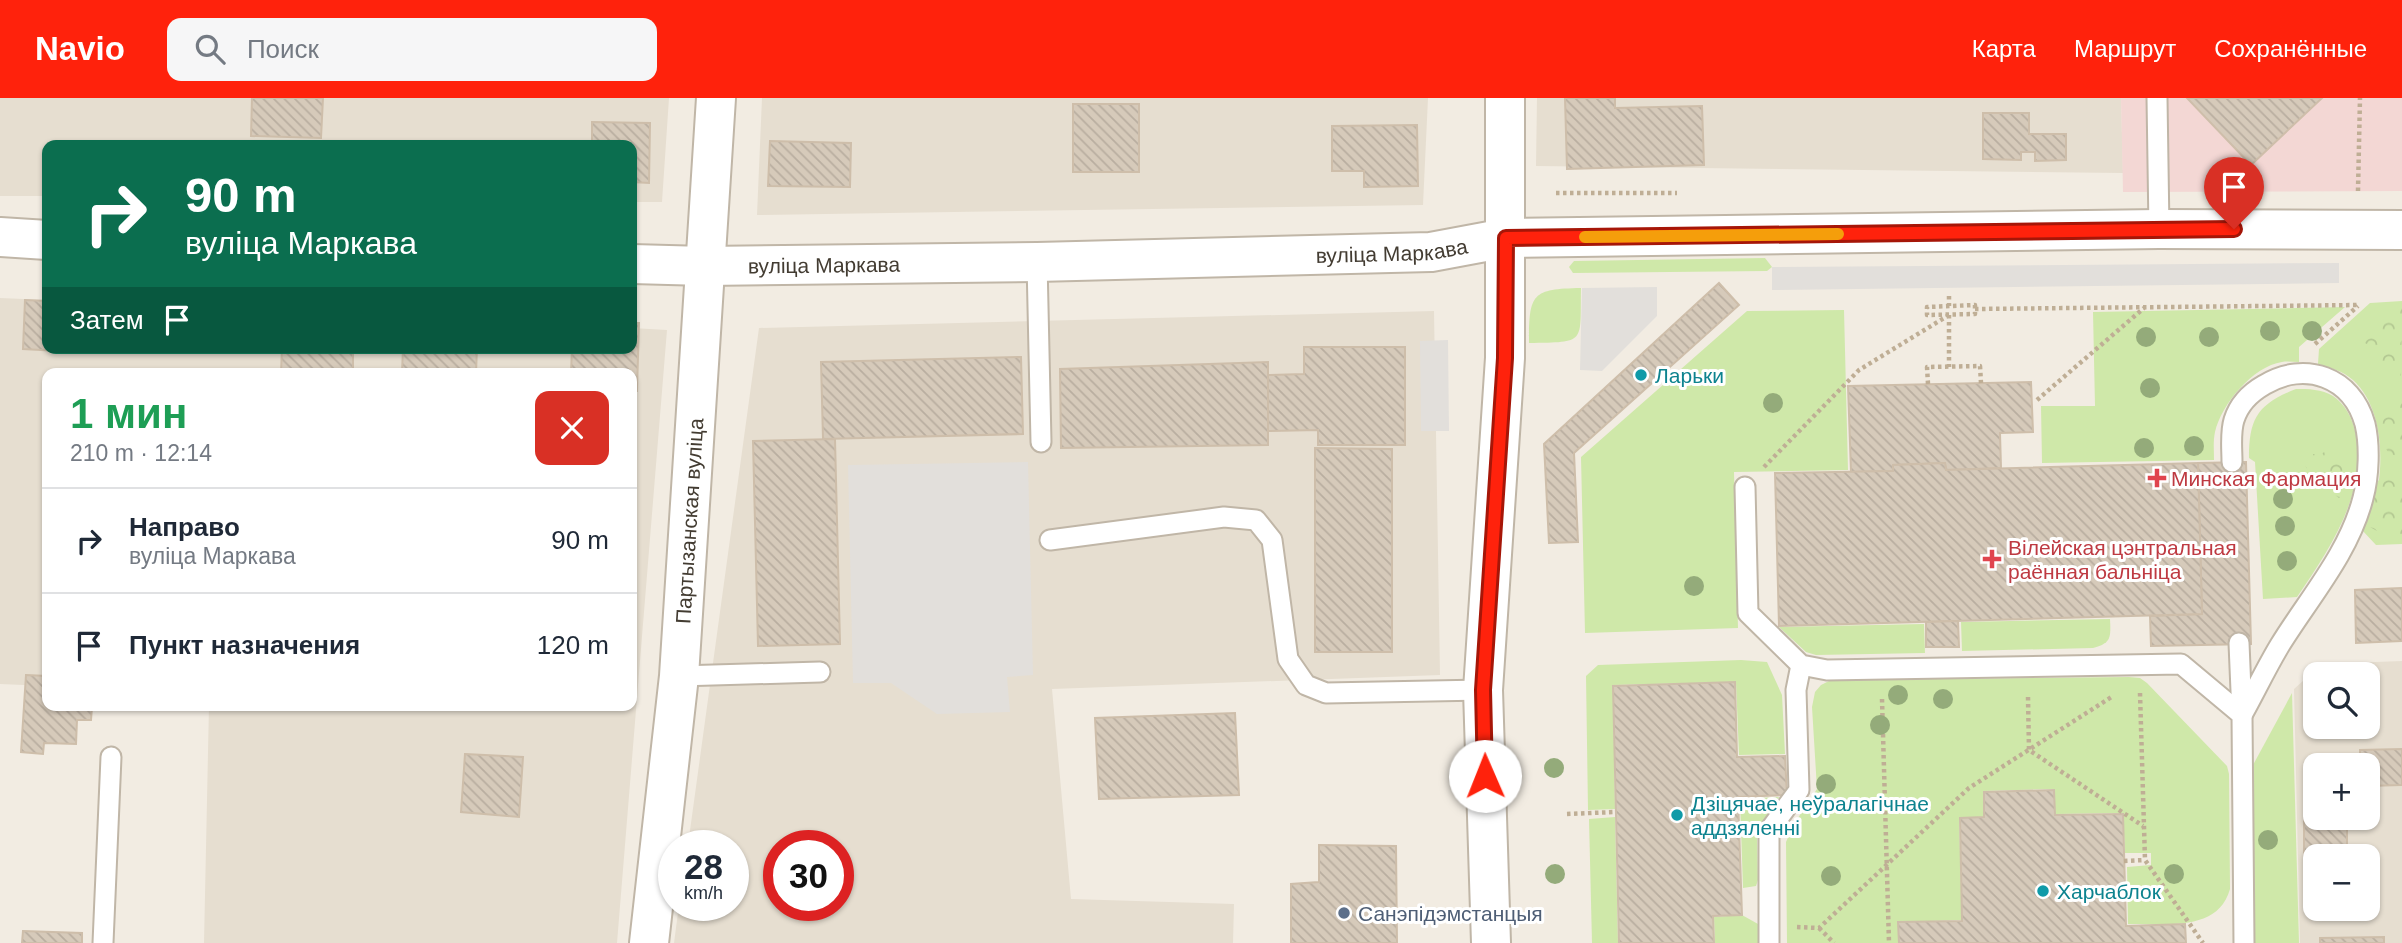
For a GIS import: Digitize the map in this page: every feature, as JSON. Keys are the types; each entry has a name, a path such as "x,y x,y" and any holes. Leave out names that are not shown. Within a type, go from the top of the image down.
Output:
{"street":[{"name":"Партызанская вуліца","path":"649,943 680,676 716,98"},
{"path":"1491,943 1483,690 1505,358 1505,98"},
{"name":"вуліца Маркава","path":"637,264 705,266 1037,262 1430,252 1506,238 2159,229 2402,230"},
{"path":"0,237 42,240"}],"lane":[{"path":"2157,98 2159,229"},
{"path":"1037,262 1041,442"},
{"path":"2232,462 2234,419 2243,402 2281,376 2297,372 2319,375 2339,385 2359,408 2365,424 2367,446 2364,494 2347,538 2280,646 2242,715"},
{"path":"1745,487 1748,613 1801,665 1827,670 2181,664 2242,715"},
{"path":"1050,540 1224,517 1256,520 1272,540 1289,659 1306,685 1326,693 1483,690"},
{"path":"2239,643 2244,943"},
{"path":"1769,943 1769,831 1799,790 1796,690 1801,665"},
{"path":"680,676 820,672"},
{"path":"103,943 111,757"}],"path":[{"path":"2358,191 2360,98"},
{"path":"1949,296 1949,306"},
{"path":"1975,309 1975,314 1927,315 1927,307 1949,306 1975,306 1975,309 2359,305 2311,349"},
{"path":"2037,400 2144,307"},
{"path":"1949,315 1949,367"},
{"path":"1745,487 1859,370 1949,315"},
{"path":"1928,384 1927,367 1980,366 1981,383"},
{"path":"2028,666 2029,750"},
{"path":"1881,669 1889,943"},
{"path":"2140,692 2145,860 2203,943"},
{"path":"1819,928 1969,788 2118,693"},
{"path":"2029,750 2144,826"},
{"path":"1567,814 1615,812"},
{"path":"2124,861 2145,860"},
{"path":"1788,927 1819,928 1834,943"}],"shaded area":[{"path":"0,98 669,98 662,202 637,202 637,140 42,140 42,196 0,196"},
{"path":"762,98 1428,98 1423,205 757,215"},
{"path":"1537,98 2121,98 2123,173 1536,166"},
{"path":"2121,98 2402,98 2402,191 2123,192"},
{"path":"2339,263 2339,283 1772,290 1772,267"},
{"path":"1657,287 1657,316 1602,371 1580,370 1582,288"},
{"path":"0,298 42,300 42,354 637,354 637,328 667,330 637,698 637,368 42,368 42,686 0,684"},
{"path":"1434,311 1440,675 1052,689 1071,899 1234,904 1233,943 674,943 677,921 749,921 749,830 690,830 759,328"},
{"path":"1448,340 1449,431 1421,431 1420,341"},
{"path":"1028,462 1033,675 1007,677 1010,712 937,714 891,683 853,683 848,465"},
{"path":"2402,661 2402,943 2300,943 2294,689 2303,681 2303,739 2380,739 2380,662 2375,662"},
{"path":"209,711 636,711 617,943 204,943"}],"green space":[{"path":"1765,258 1772,267 1767,271 1573,273 1569,267 1574,261"},
{"path":"1581,288 1581,320 1576,336 1561,342 1529,343 1530,313 1537,297 1552,290"},
{"path":"2402,301 2402,544 2376,545 2362,530 2378,490 2380,456 2376,422 2371,406 2353,380 2341,372 2318,364 2319,349 2370,303"},
{"path":"2399,304 2402,307 2401,376 2390,366 2379,369 2383,356 2375,351 2374,347 2360,341 2367,326 2372,325 2374,320 2382,315 2385,306"},
{"path":"2345,307 2299,347 2299,362 2271,365 2240,388 2218,421 2214,435 2214,460 2042,463 2041,406 2095,406 2093,312"},
{"path":"1844,310 1848,470 1734,472 1738,628 1585,633 1581,457 1747,311"},
{"path":"2296,389 2329,394 2342,404 2354,427 2357,440 2356,480 2349,506 2337,533 2297,597 2263,599 2255,462 2249,458 2249,444 2258,414 2273,400"},
{"path":"2402,401 2402,457 2389,454 2384,445 2387,435 2382,425 2384,405"},
{"path":"2331,448 2351,462 2356,476 2349,491 2339,498 2325,488 2325,473 2315,478 2305,465 2312,460 2313,454 2321,454"},
{"path":"2389,470 2402,477 2402,541 2392,534 2370,527 2371,522 2366,518 2378,481"},
{"path":"2110,619 2109,639 2093,648 1962,651 1961,622"},
{"path":"1924,624 1925,653 1816,655 1806,652 1779,627"},
{"path":"1741,660 1767,662 1782,695 1785,754 1739,755 1736,682 1613,685 1615,809 1588,810 1586,676 1598,665"},
{"path":"2140,678 2147,683 2227,766 2230,889 2224,903 2214,913 2188,923 2128,924 2127,867 2151,865 2151,853 2125,853 2123,813 2055,814 2054,789 1983,791 1984,817 1959,818 1962,920 1898,922 1899,943 1787,943 1786,842 1794,824 1817,789 1812,707 1815,692 1821,685 1831,680"},
{"path":"2292,693 2299,943 2252,943 2253,765"},
{"path":"1779,797 1757,831 1756,886 1743,888 1740,799"},
{"path":"1615,817 1618,943 1592,943 1589,819"},
{"path":"1742,915 1758,924 1760,943 1715,943 1714,917"}],"building":[{"path":"252,98 323,98 321,138 251,136"},
{"path":"1565,98 1615,98 1615,108 1702,106 1704,165 1567,169"},
{"path":"2187,98 2322,98 2251,165"},
{"path":"1073,104 1139,104 1139,172 1073,172"},
{"path":"1983,113 2029,113 2029,134 2066,134 2066,160 2035,161 2035,152 2021,152 2021,160 1983,159"},
{"path":"592,122 650,123 649,183 637,182 637,140 592,140"},
{"path":"1417,125 1418,186 1364,187 1364,171 1332,171 1332,126"},
{"path":"770,141 851,143 850,187 768,186"},
{"name":"Ларьки","path":"1719,283 1739,305 1574,453 1578,542 1549,543 1544,444"},
{"path":"25,300 42,301 42,350 23,349"},
{"path":"639,323 637,391 637,368 571,368 572,354 637,354"},
{"path":"1304,347 1405,347 1405,445 1318,445 1318,430 1268,431 1268,375 1304,374"},
{"path":"282,354 353,354 353,368 281,368"},
{"path":"403,354 477,354 476,368 402,368"},
{"path":"1021,357 1023,434 823,439 821,362"},
{"path":"1268,362 1268,445 1061,448 1060,369"},
{"path":"2031,382 2033,432 2000,433 2001,468 1946,470 1945,463 1893,465 1893,471 1851,472 1848,386"},
{"path":"835,439 840,644 758,646 753,441"},
{"path":"1315,448 1392,449 1392,652 1315,652"},
{"path":"2246,462 2251,644 2151,646 2150,616 2202,614 2198,463"},
{"path":"1945,463 1946,470 2198,463 2202,614 1779,626 1775,473 1893,471 1893,465"},
{"path":"2402,588 2402,641 2356,643 2355,590"},
{"path":"1958,621 1959,647 1926,647 1926,622"},
{"path":"26,675 42,676 42,711 92,711 91,720 77,720 76,744 44,743 43,754 21,752"},
{"name":"Дзіцячае, неўралагічнае аддзяленні","path":"1735,682 1737,757 1785,756 1787,795 1738,797 1742,915 1713,916 1714,943 1619,943 1613,686"},
{"path":"1235,713 1239,795 1099,799 1095,718"},
{"path":"2402,749 2402,785 2380,786 2380,753 2360,753 2360,750"},
{"path":"465,754 523,757 519,817 461,812"},
{"name":"Харчаблок","path":"2054,790 2055,815 2123,814 2126,926 2185,924 2186,943 1899,943 1898,922 1962,921 1960,818 1984,817 1984,792"},
{"path":"2304,830 2347,830 2347,844 2304,844"},
{"name":"Санэпідэмстанцыя","path":"1319,845 1396,846 1397,943 1291,943 1291,884 1319,882"},
{"path":"23,931 82,933 82,943 22,943"},
{"path":"2384,937 2384,943 2320,943 2320,938"}],"slow traffic":[{"path":"1585,237 1838,234"}],"place":[{"name":"Ларьки","path":"1641,375"},
{"name":"Минская Фармация","path":"2157,478"},
{"name":"Вілейская цэнтральная раённая бальніца","path":"1992,559"},
{"name":"Дзіцячае, неўралагічнае аддзяленні","path":"1677,815"},
{"name":"Харчаблок","path":"2043,891"},
{"name":"Санэпідэмстанцыя","path":"1344,913"}],"route":[{"path":"1485,776 1483,690 1505,358 1506,238 2234,229"}]}
